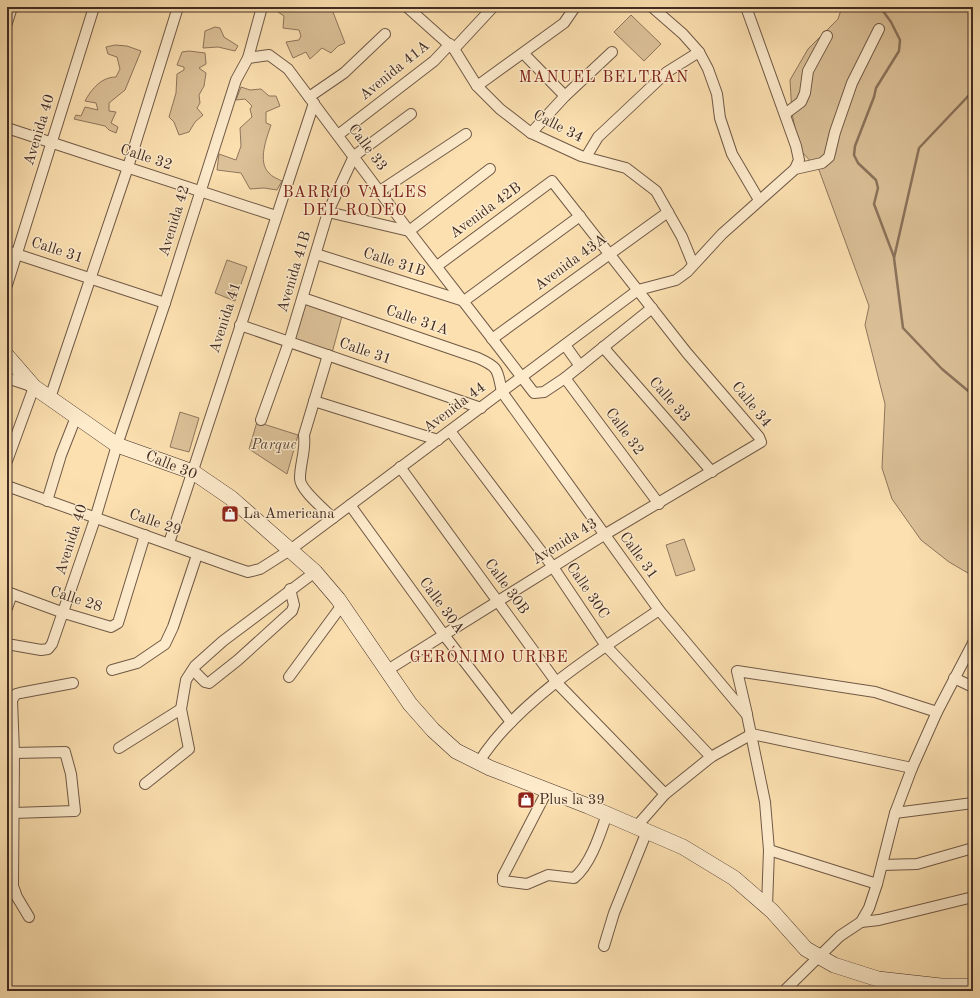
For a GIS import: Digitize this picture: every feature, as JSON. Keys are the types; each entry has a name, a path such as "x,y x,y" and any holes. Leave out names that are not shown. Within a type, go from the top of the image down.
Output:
{"main road":[{"name":"Calle 30","path":"7,356 34,387 117,445 192,472 232,498 315,572 342,605 410,704 433,730 456,750 479,762 547,791 607,814 683,847 734,878 767,906 806,950 834,965 878,979 940,986 973,986"}],"street":[{"path":"7,23 12,7"},
{"name":"Avenida 40","path":"7,285 53,143 94,7"},
{"path":"50,398 128,167 178,7"},
{"name":"Avenida 42","path":"117,445 165,303 236,80 248,58 262,7"},
{"name":"Calle 34","path":"407,7 452,46 477,86 500,109 531,133 586,157 626,168 656,191 682,237 693,264"},
{"name":"Avenida 41A","path":"338,135 434,61 493,7"},
{"path":"477,86 524,54 564,23 575,7"},
{"path":"652,7 683,34 699,52 708,69 717,94 720,118 732,154 759,200"},
{"path":"746,7 798,153 798,160 795,169"},
{"path":"638,290 676,280 722,234 795,169 822,163 829,157 835,132 852,83 879,29"},
{"path":"312,100 384,34"},
{"path":"785,114 801,102 808,70 826,36"},
{"path":"531,133 565,96 612,52"},
{"path":"586,157 598,137 667,72 699,52"},
{"name":"Calle 33","path":"248,58 263,54 275,58 288,69 409,231 534,393 539,394 565,378"},
{"path":"524,54 565,96"},
{"name":"Avenida 41","path":"169,543 276,216 312,100"},
{"name":"Avenida 41B","path":"261,420 289,342 328,212 354,156 411,114"},
{"name":"Calle 32","path":"7,128 276,216"},
{"path":"380,191 466,134"},
{"path":"328,212 409,231 490,169"},
{"name":"Calle 34","path":"552,181 652,308 761,442"},
{"name":"Avenida 42B","path":"437,266 552,181"},
{"name":"Avenida 43A","path":"492,339 609,253 668,212"},
{"path":"464,301 580,216"},
{"name":"Calle 31","path":"7,251 165,303"},
{"name":"Calle 31B","path":"316,254 464,301"},
{"name":"Avenida 44","path":"290,550 638,290"},
{"name":"Calle 31A","path":"303,298 478,358 493,365 498,372 502,392"},
{"path":"565,378 652,308"},
{"name":"Calle 31","path":"240,325 481,408"},
{"path":"565,345 580,366"},
{"name":"Calle 33","path":"603,347 712,472"},
{"path":"328,355 304,435 305,445 299,479 303,489 333,518"},
{"name":"Calle 30","path":"7,378 34,387"},
{"name":"Calle 32","path":"565,378 659,504"},
{"path":"7,461 34,387"},
{"name":"Calle 31","path":"502,392 659,610 747,715 765,802 770,850 767,906"},
{"path":"314,401 438,440"},
{"path":"47,501 61,455 76,417"},
{"name":"Calle 30C","path":"450,431 553,567 606,646 711,757"},
{"name":"Avenida 43","path":"386,671 604,535 659,504 761,442"},
{"name":"Avenida 40","path":"7,644 41,650 48,649 52,644 64,613 95,519 117,445"},
{"name":"Calle 30B","path":"400,468 557,683 665,794"},
{"name":"Calle 29","path":"7,486 95,519 169,543 197,555 248,572 260,569 290,550"},
{"name":"Calle 30A","path":"350,505 444,635 511,722"},
{"name":"Calle 28","path":"9,593 64,613 111,627 118,623 144,535"},
{"path":"112,670 138,663 165,644 173,627 197,555"},
{"path":"145,784 189,749 181,710 186,680 193,670 223,641 290,589 315,572"},
{"path":"193,670 205,682 209,683 238,660 292,611 294,605 290,589"},
{"path":"7,608 9,593"},
{"path":"289,678 342,605"},
{"path":"479,762 511,722 557,683 606,646 659,610"},
{"path":"784,991 840,936 861,922 869,908 877,884 895,813 912,768 937,712 973,643"},
{"path":"747,715 737,671 875,692 937,712"},
{"path":"954,678 973,686"},
{"path":"29,917 10,886 13,813 10,802 14,753 12,700 16,694 72,683"},
{"path":"120,748 181,710"},
{"path":"604,946 642,829 665,794 711,757 752,734 912,768"},
{"path":"13,813 75,811 71,774 65,752 14,753"},
{"path":"547,791 515,850 503,876 504,880 527,884 548,875 574,878 582,869 600,833 607,814"},
{"path":"895,813 973,803"},
{"path":"882,865 917,864 973,848"},
{"path":"770,850 877,884"},
{"path":"861,922 880,920 973,897"}],"green space":[{"path":"286,7 331,7 345,43 338,46 331,53 322,48 310,59 306,52 293,58 286,42 299,40 301,36 299,30 283,28 284,16 278,12"},
{"path":"842,7 973,7 973,576 949,562 921,540 892,499 882,468 885,404 865,325 869,306 819,170 800,150 792,114 790,80 808,49 838,19"},
{"path":"631,15 661,44 644,61 614,32"},
{"path":"215,27 220,28 224,37 238,46 235,51 218,47 203,48 205,31"},
{"path":"115,45 127,46 141,51 125,90 109,103 109,111 116,112 111,123 118,127 116,133 109,130 105,126 74,119 76,115 81,116 85,107 98,110 96,103 85,101 98,84 111,77 116,77 120,69 117,57 108,54 106,47"},
{"path":"189,51 205,53 206,64 199,68 206,73 204,86 199,95 200,103 197,108 203,115 195,122 189,132 179,135 174,122 169,117 176,93 177,74 184,70 184,67 177,65 182,52"},
{"path":"241,87 250,90 261,89 269,96 276,96 280,106 266,112 266,123 271,125 265,143 263,156 265,168 273,177 282,181 277,190 264,188 250,189 241,173 217,170 219,154 236,160 241,146 240,128 252,117 250,109 252,106 245,99 236,100"},
{"path":"227,260 247,267 235,301 215,293"},
{"path":"305,302 342,316 332,353 291,341"},
{"path":"180,412 199,418 189,452 170,447"},
{"name":"Parque","path":"257,422 298,435 287,474 249,449"},
{"path":"684,539 695,570 676,576 666,545"}],"waterway":[{"path":"880,7 891,22 900,40 899,51 876,88 855,146 854,155 858,163 876,180 878,188 874,204 894,257"},
{"path":"973,91 919,148 894,258 903,328 942,369 973,395"}],"place":[{"name":"La Americana","path":"230,514"},
{"name":"Plus la 39","path":"526,800"}],"district":[{"name":"MANUEL BELTRAN","path":"604,78"},
{"name":"BARRIO VALLES DEL RODEO","path":"355,202"},
{"name":"GERÓNIMO URIBE","path":"489,658"}]}
